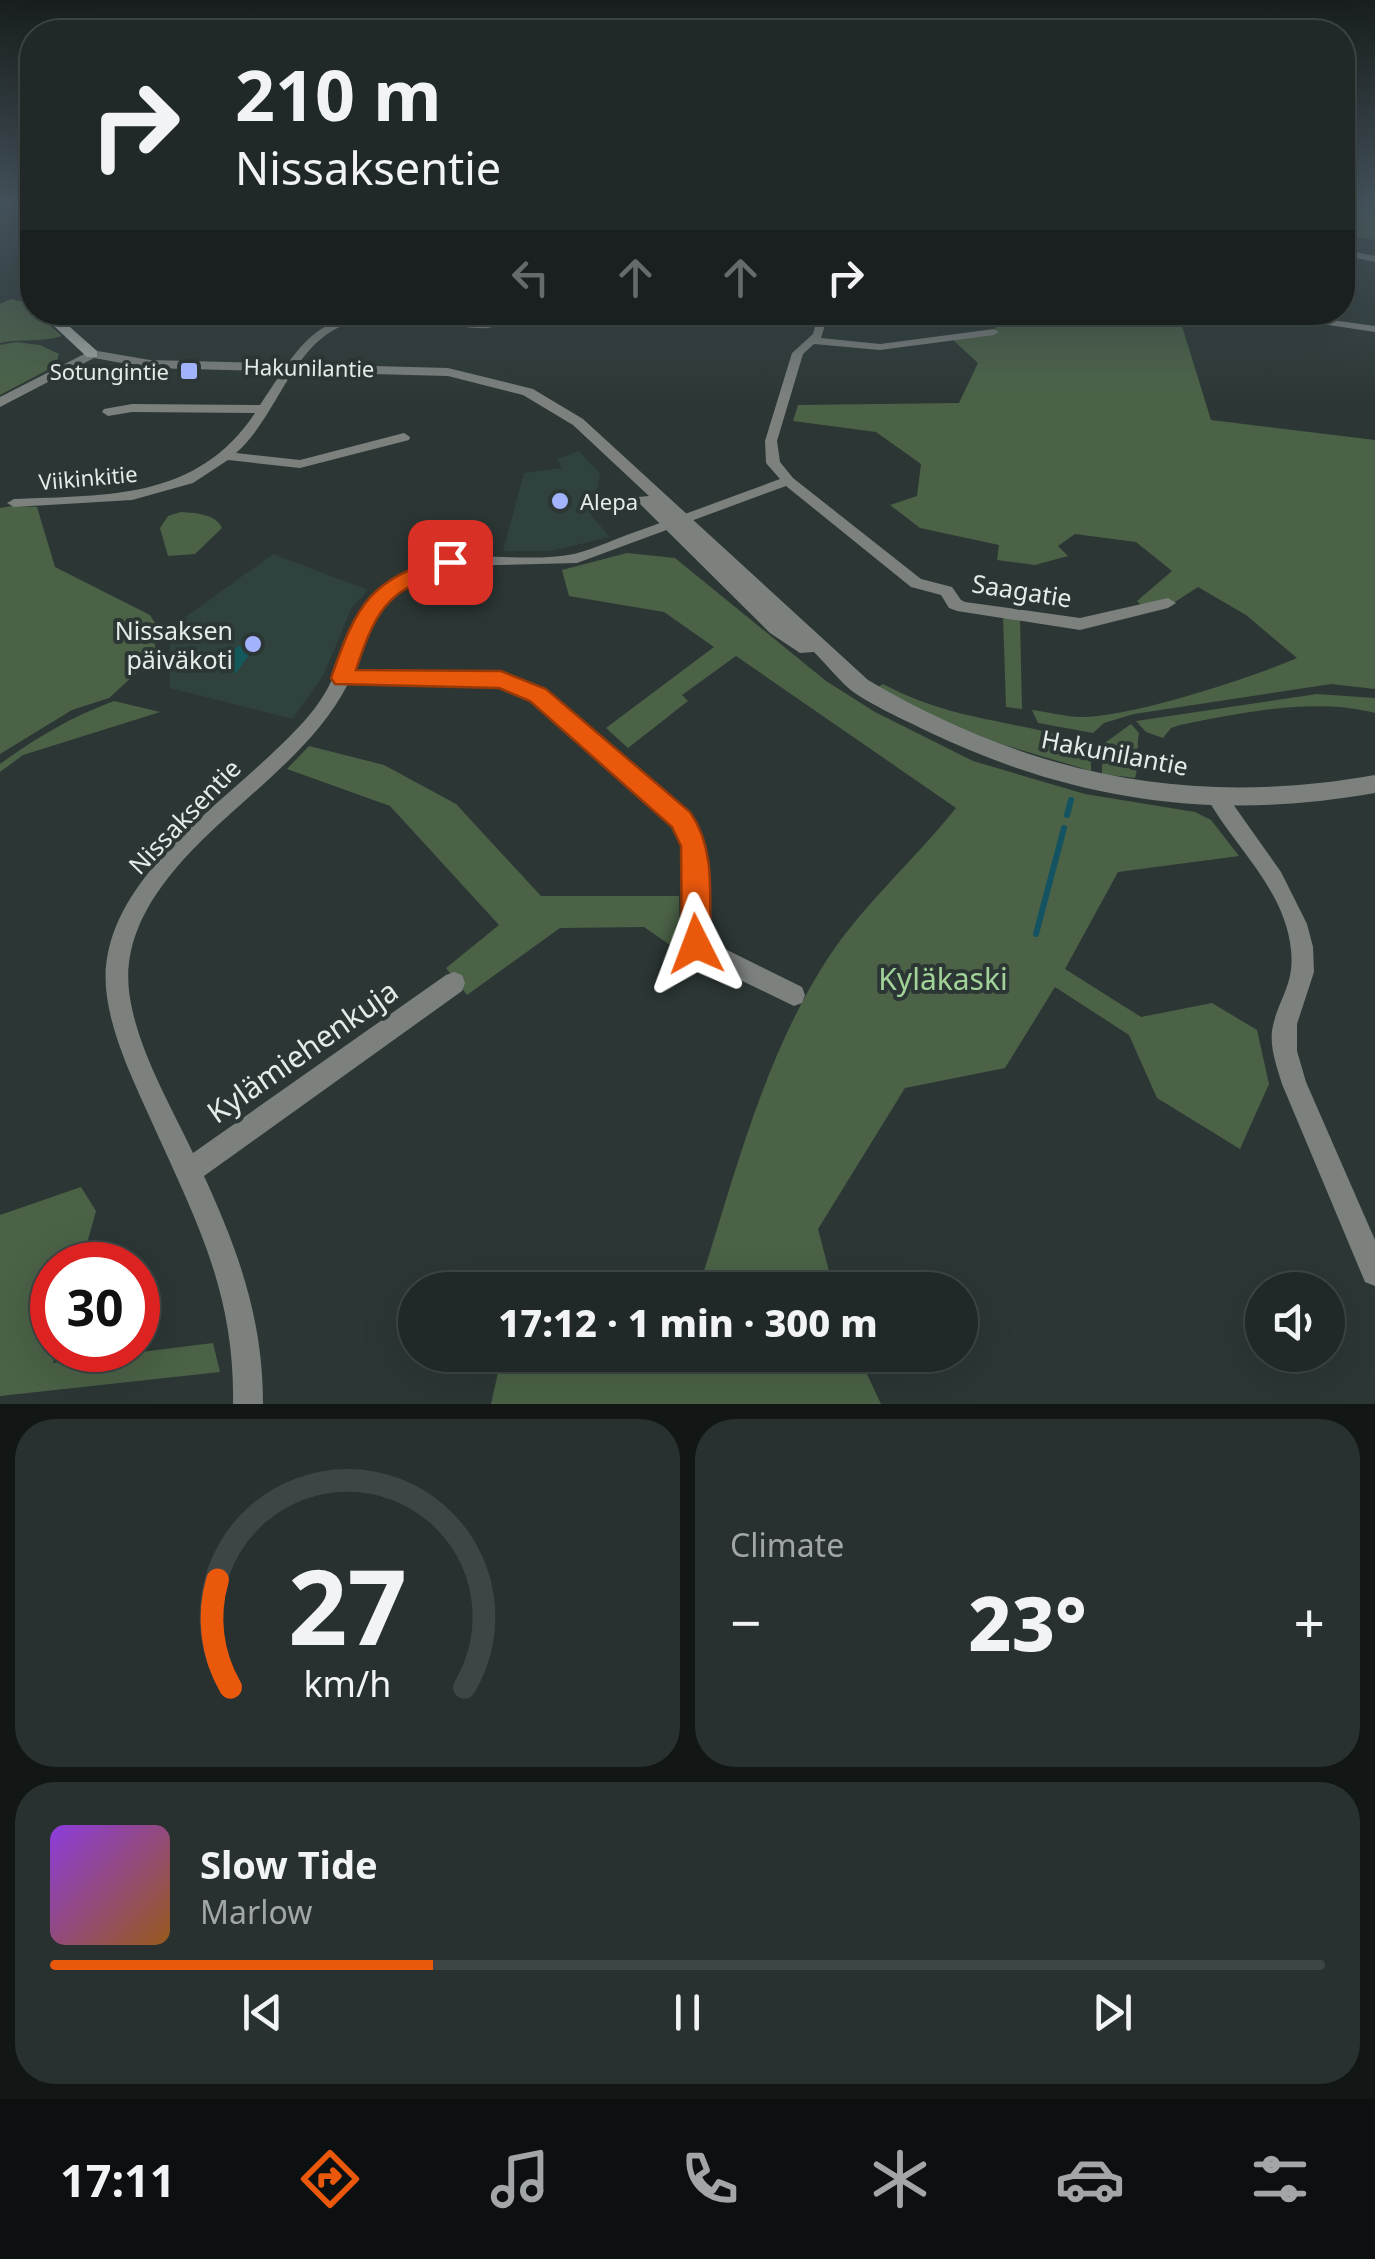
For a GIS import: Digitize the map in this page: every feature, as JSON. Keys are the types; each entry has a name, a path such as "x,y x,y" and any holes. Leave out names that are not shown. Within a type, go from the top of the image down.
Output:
{"main road":[{"path":"60,325 92,354"}],"street":[{"name":"Viikinkitie","path":"14,503 94,501 138,495 176,483 225,456 315,336 340,325"},
{"path":"678,523 788,481 773,462 771,441 798,353 814,340 819,325"},
{"path":"1345,325 1375,329"},
{"path":"814,340 880,348 994,332"},
{"name":"Hakunilantie","path":"92,354 150,364 466,375 528,392 578,422 777,628 862,686 936,728 1041,767 1132,788 1216,796 1288,797 1375,784"},
{"path":"0,403 92,354"},
{"path":"108,412 132,408 264,409"},
{"path":"225,456 300,464 404,437"},
{"name":"Saagatie","path":"788,481 916,583 946,592 963,608 1080,624 1168,602"},
{"name":"Nissaksentie","path":"248,1404 251,1371 243,1318 188,1172 136,1057 121,1006 117,974 126,935 146,892 182,850 310,727 342,678 360,627 373,604 418,572 456,562 552,562 577,558 678,523"},
{"path":"342,678 501,680 538,695 689,831 694,846 696,944 794,996"},
{"path":"1216,796 1293,914 1301,941 1303,975 1284,1032 1285,1055 1375,1272"},
{"name":"Kylämiehenkuja","path":"188,1172 454,983"}],"shaded area":[{"path":"579,451 600,474 592,516 610,537 550,551 503,551 524,473 562,468 557,459"},
{"name":"Nissaksen päiväkoti","path":"273,554 368,590 351,609 324,674 293,719 170,688 170,628"}],"green space":[{"path":"11,299 20,301 20,325 50,325 62,336 0,343 0,304"},
{"path":"997,325 1182,325 1211,420 1375,440 1375,689 1331,684 1134,714 1104,723 1093,733 1038,723 1032,710 1078,717 1126,711 1220,686 1297,658 1246,615 1198,587 1172,604 1147,611 1137,601 1172,571 1136,542 1075,534 1058,546 1068,556 1035,565 997,560 999,545 920,528 890,505 917,496 921,464 876,432 793,421 798,405 959,403 978,363 953,340 992,334"},
{"path":"0,345 40,345 59,354 55,366 0,395"},
{"path":"37,507 55,567 150,615 155,623 155,656 109,698 72,710 0,754 0,508"},
{"path":"181,512 210,517 222,528 195,554 168,556 160,528 168,516"},
{"name":"Kyläkaski","path":"627,553 675,558 826,681 875,712 973,761 1085,794 1195,812 1211,820 1239,856 1118,872 1065,969 1141,1017 1212,1003 1257,1030 1269,1084 1240,1149 1157,1098 1129,1035 1055,987 1005,1068 905,1088 818,1229 829,1272 704,1272 752,1120 805,996 858,919 956,808 736,656 682,695 688,701 628,748 606,728 714,647 664,612 569,596 562,570"},
{"path":"1003,616 1020,619 1022,709 1006,707"},
{"path":"883,684 959,713 1086,743 1091,749 1091,771 965,733 878,687"},
{"path":"1317,694 1375,698 1375,713 1327,706 1278,708 1180,725 1171,728 1163,738 1146,732 1136,721"},
{"path":"114,701 160,712 23,755 0,772 0,764 41,736"},
{"path":"1131,724 1139,733 1135,778 1102,774 1102,745"},
{"path":"309,746 384,765 456,804 541,896 679,896 680,952 644,927 560,928 467,995 446,968 499,925 390,806 287,769"},
{"path":"81,1187 96,1211 87,1242 30,1242 30,1372 160,1372 160,1350 213,1343 220,1372 0,1396 0,1215"},
{"path":"498,1372 866,1372 881,1404 491,1404"}],"building":[{"path":"238,646 254,648 236,673 214,670"}],"waterway":[{"path":"1067,815 1071,800"},
{"path":"1036,934 1064,828"}],"place":[{"name":"Sotungintie","path":"189,371"},
{"name":"Alepa","path":"560,501"},
{"name":"Nissaksen päiväkoti","path":"253,644"}],"route":[{"path":"450,562 407,577 373,604 360,627 342,678 480,678 501,680 538,695 689,831 694,846 692,917 696,944"}]}
